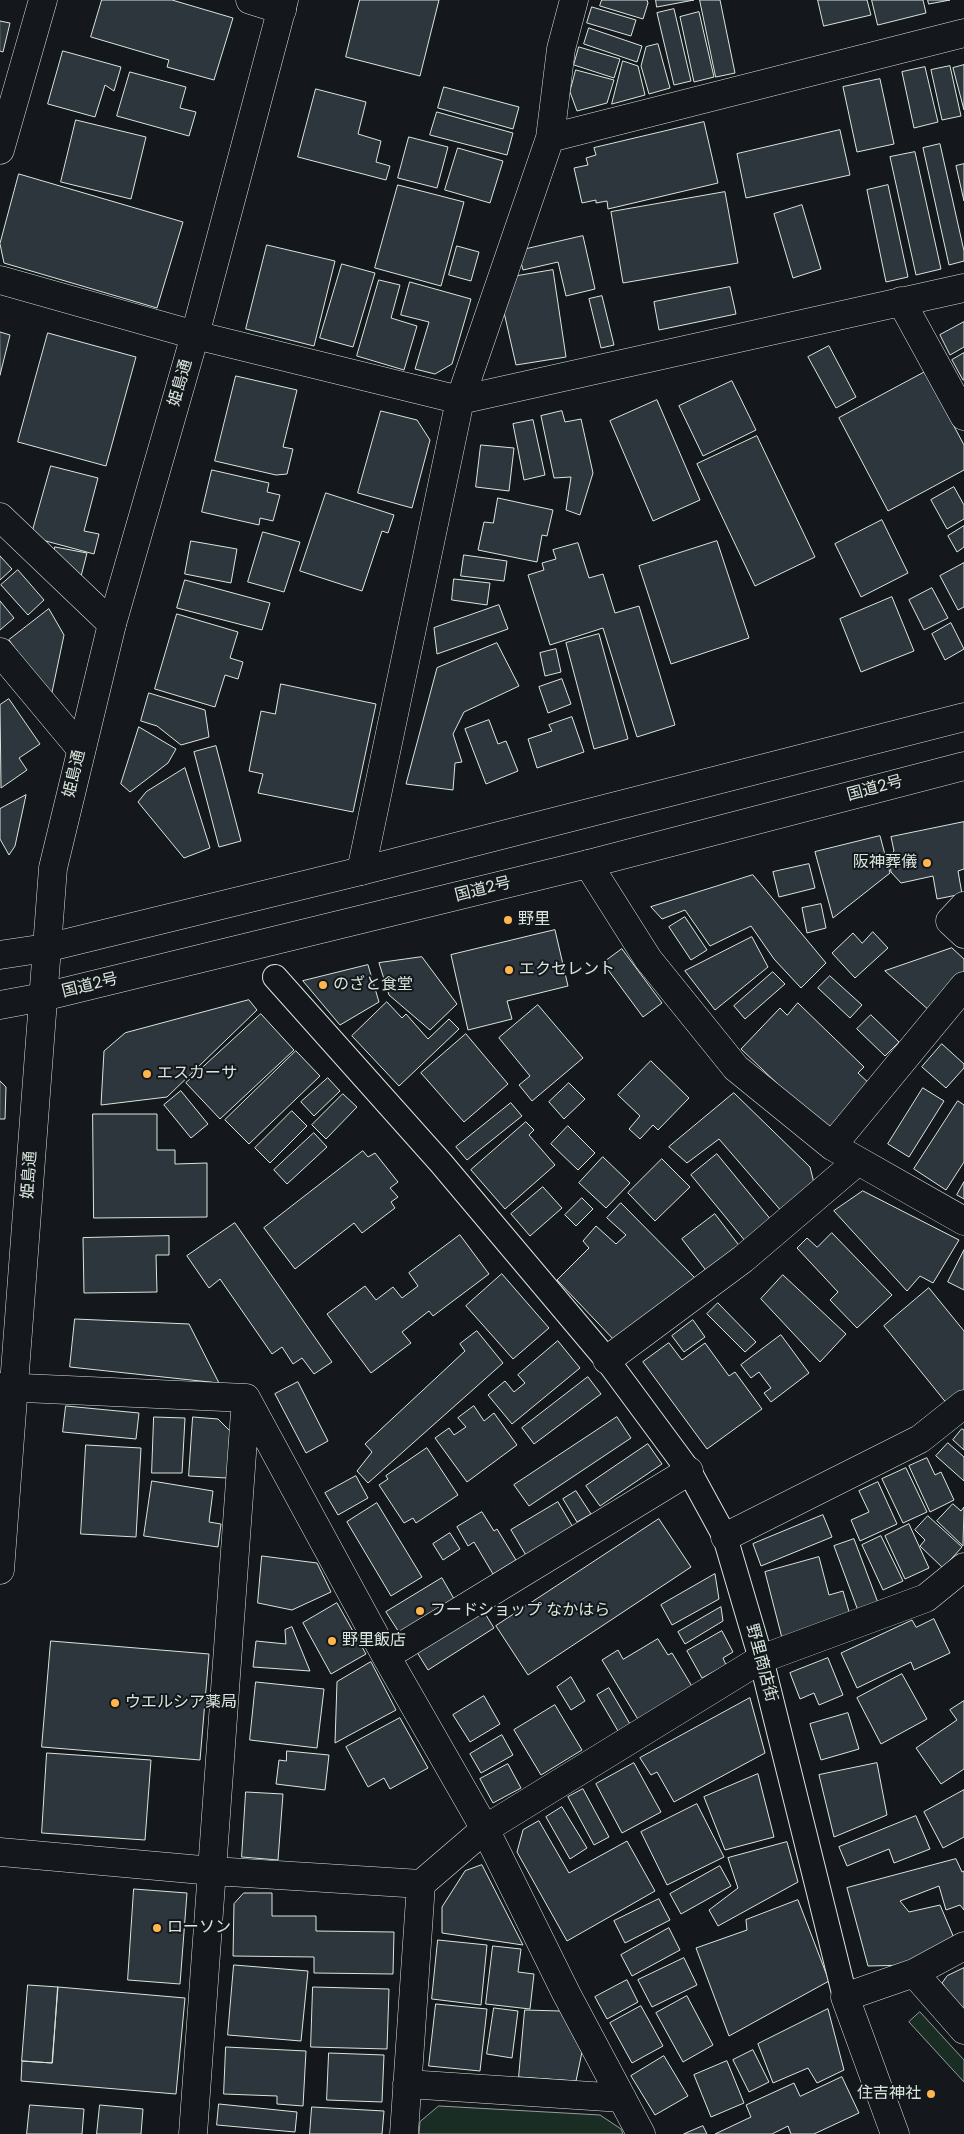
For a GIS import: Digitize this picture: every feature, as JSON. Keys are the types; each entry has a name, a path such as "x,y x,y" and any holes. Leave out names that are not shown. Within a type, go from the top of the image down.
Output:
{"main road":[{"path":"0,150 42,0"},
{"path":"250,0 283,5"},
{"path":"361,871 460,400 550,138 561,50 574,0"},
{"name":"姫島通","path":"0,1570 7,1388 53,868 112,624 194,335 283,5"},
{"path":"550,138 964,33"},
{"path":"0,280 194,335 460,400 964,288"},
{"path":"901,301 964,416"},
{"path":"0,517 112,624"},
{"path":"0,652 81,749"},
{"path":"0,955 46,948 361,871 964,717"},
{"name":"国道2号","path":"0,1005 43,997 588,864 964,766"},
{"path":"588,864 648,959 736,1068 832,1146 964,1221"},
{"path":"964,906 950,921 964,934"},
{"path":"832,1146 964,986"},
{"path":"607,1360 743,1259 858,1161"},
{"path":"7,1388 246,1398"},
{"path":"246,1398 386,1656 484,1830 566,1993 641,2134"},
{"path":"193,2134 246,1398"},
{"path":"725,1537 920,1439 964,1404"},
{"path":"386,1656 689,1471"},
{"path":"0,1852 213,1871 421,1884 484,1830 761,1659 926,1598 964,1567"},
{"path":"404,2134 421,1884"},
{"path":"895,2134 846,1997 914,1973 964,1946"},
{"path":"914,1973 964,2030"},
{"path":"408,2084 622,2098"}],"street":[{"name":"野里商店街","path":"275,976 447,1171 607,1360 689,1471 725,1537 761,1659 846,1997"}],"green space":[{"path":"920,2012 964,2060 964,2082 909,2022"},
{"path":"439,2106 600,2115 621,2129 623,2134 419,2134 420,2122"}],"building":[{"path":"102,0 172,0 233,18 214,80 167,67 169,60 91,37"},
{"path":"360,0 439,0 420,76 346,57"},
{"path":"602,0 647,0 648,3 643,19 600,6"},
{"path":"656,0 694,0 657,7"},
{"path":"700,0 720,0 735,73 716,77"},
{"path":"818,0 867,0 871,15 824,26"},
{"path":"872,0 923,0 926,13 878,25"},
{"path":"928,0 950,0 929,4"},
{"path":"592,7 636,20 631,36 587,23"},
{"path":"674,9 691,81 674,85 657,13"},
{"path":"699,12 714,77 694,82 680,17"},
{"path":"0,21 10,23 3,52 0,51"},
{"path":"589,28 642,46 637,62 584,44"},
{"path":"658,44 670,88 649,94 641,66 646,47"},
{"path":"579,47 620,59 614,78 574,65"},
{"path":"63,51 121,67 114,91 105,85 95,117 48,104"},
{"path":"623,61 638,66 645,95 612,104"},
{"path":"964,65 964,110 953,68"},
{"path":"950,66 961,116 942,120 931,70"},
{"path":"925,67 938,122 914,128 902,72"},
{"path":"576,70 614,80 607,103 577,111 570,92"},
{"path":"130,72 186,87 180,108 196,112 189,136 117,116"},
{"path":"880,79 894,144 857,152 843,87"},
{"path":"444,87 519,107 513,129 438,108"},
{"path":"316,89 366,102 358,134 381,141 376,162 390,166 386,180 298,157"},
{"path":"437,112 513,133 507,155 430,135"},
{"path":"76,120 146,137 131,199 61,182"},
{"path":"704,122 718,183 608,209 607,201 596,203 596,200 582,203 574,168 588,165 586,158 596,155 594,148"},
{"path":"840,130 850,175 746,198 737,154"},
{"path":"409,137 448,147 437,188 398,178"},
{"path":"940,144 964,251 964,261 949,265 923,148"},
{"path":"458,148 503,161 490,203 445,190"},
{"path":"915,152 941,269 916,275 890,157"},
{"path":"964,164 964,201 956,166"},
{"path":"19,174 183,222 157,308 4,263 0,244"},
{"path":"398,185 464,202 441,286 375,268"},
{"path":"888,185 908,277 886,282 867,190"},
{"path":"725,192 738,263 623,283 611,212"},
{"path":"802,205 821,269 793,278 774,214"},
{"path":"583,236 595,289 566,296 558,262 523,270 518,251"},
{"path":"267,245 335,261 314,346 246,329"},
{"path":"457,246 479,252 471,281 449,275"},
{"path":"342,264 375,273 353,347 320,338"},
{"path":"553,270 566,357 516,365 503,308 517,276"},
{"path":"379,280 400,285 391,318 417,326 404,370 357,356"},
{"path":"410,282 471,299 452,364 435,374 415,369 429,322 401,315"},
{"path":"730,287 736,314 659,330 654,302"},
{"path":"602,296 614,345 601,348 589,299"},
{"path":"964,322 964,347 950,355 940,335"},
{"path":"0,332 10,335 0,375"},
{"path":"48,333 136,357 106,466 18,442"},
{"path":"829,346 856,397 836,408 808,357"},
{"path":"964,353 964,380 963,380 952,360"},
{"path":"925,372 964,445 964,470 888,511 839,418"},
{"path":"236,376 297,390 283,447 293,449 287,474 276,475 215,461"},
{"path":"732,381 756,430 703,456 679,406"},
{"path":"657,400 700,500 653,521 610,421"},
{"path":"381,411 417,420 430,440 412,508 358,493"},
{"path":"562,411 565,422 581,419 593,473 580,515 566,510 571,477 554,478 541,416"},
{"path":"533,420 545,475 524,480 513,424"},
{"path":"757,436 815,557 755,586 697,464"},
{"path":"481,445 514,448 509,491 476,487"},
{"path":"51,466 98,478 84,531 99,534 94,554 31,537"},
{"path":"212,470 269,483 267,492 280,495 273,521 260,518 259,525 202,512"},
{"path":"954,487 964,505 964,519 947,529 931,500"},
{"path":"326,493 394,515 388,533 382,531 362,591 300,571"},
{"path":"498,498 553,510 547,536 542,535 537,562 478,550 484,522 493,523"},
{"path":"882,520 908,573 861,597 835,544"},
{"path":"964,526 964,547 957,552 948,536"},
{"path":"263,532 300,542 284,592 248,582"},
{"path":"191,541 237,549 231,583 185,574"},
{"path":"717,541 749,638 671,664 639,566"},
{"path":"578,543 589,578 603,574 615,613 639,606 675,725 637,737 603,628 550,645 528,575 544,570 542,563 556,559 553,550"},
{"path":"55,547 87,553 78,588 52,562"},
{"path":"464,555 507,561 504,581 461,576"},
{"path":"0,556 12,569 0,580"},
{"path":"964,563 964,607 958,610 940,576"},
{"path":"18,570 44,600 28,615 1,585"},
{"path":"454,579 490,583 487,605 452,600"},
{"path":"185,580 270,603 262,630 177,608"},
{"path":"932,588 948,618 924,630 909,600"},
{"path":"892,597 914,651 861,672 840,619"},
{"path":"0,601 14,618 0,630"},
{"path":"499,605 508,629 437,654 434,628"},
{"path":"49,609 64,635 51,697 9,640"},
{"path":"177,614 238,632 230,658 243,662 238,679 225,675 215,707 155,689"},
{"path":"951,623 964,649 945,660 932,634"},
{"path":"599,634 628,739 594,749 566,643"},
{"path":"497,643 519,686 464,712 453,734 462,762 455,763 453,790 406,784 437,668"},
{"path":"556,649 561,672 545,676 540,653"},
{"path":"562,679 571,704 548,713 539,687"},
{"path":"281,684 376,704 353,812 258,793 263,774 249,771 261,711 275,714"},
{"path":"149,693 205,710 209,737 181,745 157,726 141,721"},
{"path":"9,699 40,744 19,758 27,770 1,788 0,705"},
{"path":"572,717 584,752 537,768 528,739 552,731 549,725"},
{"path":"489,720 498,744 506,741 518,771 486,784 465,729"},
{"path":"139,727 176,749 168,763 130,792 121,784"},
{"path":"216,746 241,841 219,847 194,752"},
{"path":"185,768 210,848 184,858 138,802 146,792"},
{"path":"26,795 15,846 9,855 0,839 0,809"},
{"name":"阪神葬儀","path":"964,822 964,869 958,871 962,894 937,899 933,876 901,883 891,872 889,856 894,851 891,837"},
{"path":"880,836 890,873 833,918 815,852"},
{"path":"809,864 815,888 779,897 773,872"},
{"path":"753,875 826,963 801,988 774,959 751,926 710,946 685,910 662,919 651,907"},
{"path":"821,904 826,928 807,933 802,908"},
{"path":"685,917 707,950 691,960 669,927"},
{"name":"エクセレント","path":"555,930 568,986 507,1001 512,1019 468,1030 451,955"},
{"path":"873,932 888,948 855,978 832,953 853,933 862,943"},
{"path":"752,937 768,967 715,1010 685,971"},
{"path":"952,948 964,959 964,976 931,1012 885,971"},
{"path":"622,949 662,1003 643,1017 603,963"},
{"path":"422,957 457,1004 430,1030 389,995 379,963"},
{"path":"368,965 379,1002 340,1025 303,981"},
{"path":"773,972 785,984 745,1019 734,1006"},
{"path":"830,976 862,1005 850,1018 818,988"},
{"name":"エスカーサ","path":"249,1000 257,1010 167,1097 101,1105 104,1051 125,1033"},
{"path":"387,1002 402,1018 406,1014 428,1039 449,1019 459,1029 399,1086 352,1036"},
{"path":"798,1003 864,1067 858,1073 871,1085 827,1131 741,1049 780,1008 787,1015"},
{"path":"538,1005 583,1058 532,1101 519,1085 530,1076 499,1038"},
{"path":"261,1014 294,1050 220,1119 186,1083"},
{"path":"871,1015 899,1042 885,1056 857,1029"},
{"path":"466,1034 508,1084 464,1122 421,1073"},
{"path":"942,1044 964,1064 964,1068 946,1088 922,1067"},
{"path":"296,1051 320,1076 249,1144 225,1120"},
{"path":"651,1061 689,1098 658,1130 653,1125 640,1139 629,1129 640,1116 618,1095"},
{"path":"328,1078 340,1091 314,1116 301,1102"},
{"path":"0,1081 6,1087 5,1119 0,1119"},
{"path":"569,1083 585,1099 564,1119 549,1102"},
{"path":"923,1088 944,1101 909,1157 888,1144"},
{"path":"181,1091 208,1124 191,1138 164,1105"},
{"path":"734,1093 810,1167 814,1183 783,1213 719,1139 687,1163 669,1147"},
{"path":"343,1094 357,1107 326,1139 312,1125"},
{"path":"958,1101 964,1105 964,1162 946,1190 914,1169"},
{"path":"511,1103 522,1116 467,1160 456,1147"},
{"path":"292,1111 307,1126 270,1163 255,1148"},
{"path":"93,1114 157,1114 157,1150 175,1150 175,1164 207,1163 207,1217 94,1218"},
{"path":"526,1122 534,1130 529,1135 555,1165 505,1209 471,1170"},
{"path":"568,1126 595,1153 578,1170 551,1144"},
{"path":"314,1133 327,1147 287,1184 274,1170"},
{"path":"363,1151 368,1157 375,1153 398,1182 390,1188 398,1197 391,1202 395,1208 362,1233 354,1223 295,1269 264,1228"},
{"path":"717,1154 772,1221 746,1242 691,1175"},
{"path":"603,1157 630,1183 606,1208 579,1183"},
{"path":"662,1159 690,1187 655,1221 628,1193"},
{"path":"964,1182 964,1199 957,1195"},
{"path":"543,1187 562,1208 530,1236 511,1214"},
{"path":"863,1191 959,1240 933,1283 920,1276 907,1291 834,1211"},
{"path":"582,1198 593,1209 576,1226 565,1215"},
{"path":"621,1203 696,1279 616,1342 557,1280 589,1248 583,1241 596,1226 616,1244 626,1235 607,1218"},
{"path":"715,1214 741,1248 708,1273 682,1239"},
{"path":"235,1223 332,1362 314,1374 302,1358 293,1364 282,1347 272,1354 220,1279 209,1288 187,1256"},
{"path":"832,1233 892,1295 857,1328 830,1300 838,1292 797,1248 807,1238 817,1247"},
{"path":"460,1235 489,1274 433,1316 429,1311 402,1332 411,1343 371,1373 327,1314 365,1286 376,1300 393,1287 402,1298 418,1286 409,1273"},
{"path":"169,1236 169,1255 156,1255 157,1292 84,1293 83,1238"},
{"path":"964,1250 964,1290 948,1282"},
{"path":"502,1274 549,1328 513,1359 466,1306"},
{"path":"783,1275 846,1334 820,1362 761,1299"},
{"path":"929,1288 964,1331 964,1391 948,1405 884,1326"},
{"path":"718,1303 756,1342 745,1352 707,1314"},
{"path":"75,1319 189,1324 219,1383 70,1367"},
{"path":"693,1320 705,1337 684,1352 672,1336"},
{"path":"477,1331 503,1363 368,1483 357,1471 372,1452 365,1444 465,1351 460,1344"},
{"path":"781,1335 809,1373 771,1402 764,1393 771,1388 759,1372 751,1378 741,1365"},
{"path":"558,1341 580,1368 512,1424 488,1395 505,1381 514,1392 525,1383 518,1375"},
{"path":"669,1343 682,1360 705,1343 729,1376 735,1372 762,1409 707,1449 643,1362"},
{"path":"588,1377 601,1394 534,1444 522,1428"},
{"path":"298,1382 328,1441 306,1453 275,1394"},
{"path":"66,1406 139,1413 136,1439 63,1432"},
{"path":"474,1406 484,1421 494,1413 517,1445 467,1482 435,1438 449,1428 454,1435 466,1427 458,1418"},
{"path":"154,1417 185,1418 182,1473 152,1473"},
{"path":"193,1417 218,1419 230,1431 227,1478 189,1476"},
{"path":"617,1417 631,1438 529,1506 514,1485"},
{"path":"962,1429 964,1430 964,1450 953,1440"},
{"path":"948,1443 964,1457 964,1481 936,1456"},
{"path":"648,1444 662,1464 600,1506 586,1486"},
{"path":"86,1445 141,1448 136,1537 81,1534"},
{"path":"427,1448 458,1495 416,1523 413,1518 404,1523 379,1485 388,1479 386,1476"},
{"path":"927,1458 935,1475 941,1472 954,1500 930,1512 909,1466"},
{"path":"906,1468 927,1512 903,1523 882,1479"},
{"path":"356,1476 368,1498 338,1515 325,1493"},
{"path":"152,1481 213,1491 209,1522 221,1524 218,1547 144,1536"},
{"path":"878,1482 897,1524 860,1541 851,1520 869,1512 859,1491"},
{"path":"576,1491 591,1514 577,1522 563,1499"},
{"path":"558,1502 574,1529 527,1557 511,1530"},
{"path":"377,1503 422,1577 391,1596 347,1522"},
{"path":"953,1504 961,1511 964,1507 963,1546 937,1521"},
{"path":"482,1512 494,1531 497,1529 516,1560 493,1574 474,1542 468,1546 457,1527"},
{"path":"823,1515 832,1537 761,1566 753,1544"},
{"path":"928,1516 962,1547 943,1568 920,1546 925,1540 915,1530"},
{"path":"659,1519 691,1567 528,1675 496,1626"},
{"path":"909,1524 929,1568 905,1579 885,1536"},
{"path":"450,1533 460,1549 443,1560 433,1544"},
{"path":"881,1536 903,1581 883,1590 862,1545"},
{"path":"854,1539 880,1608 860,1616 834,1546"},
{"path":"262,1556 317,1563 331,1592 292,1610 258,1603"},
{"path":"819,1557 829,1595 843,1591 850,1615 782,1638 765,1572"},
{"path":"715,1574 719,1599 672,1625 661,1605"},
{"path":"442,1578 457,1604 402,1637 386,1612"},
{"path":"337,1603 366,1654 331,1674 303,1623"},
{"path":"481,1607 494,1628 428,1670 415,1649"},
{"path":"721,1607 723,1621 685,1644 678,1632"},
{"path":"934,1619 950,1653 914,1670 911,1662 857,1688 841,1653 912,1620 916,1627"},
{"path":"292,1627 310,1671 253,1667 256,1641 286,1644 285,1630"},
{"path":"722,1631 733,1652 723,1658 726,1665 702,1678 687,1651"},
{"path":"658,1639 668,1655 672,1653 693,1688 639,1721 602,1660 618,1650 623,1659"},
{"path":"51,1641 209,1654 200,1760 42,1747"},
{"path":"828,1658 843,1695 819,1705 814,1693 800,1699 790,1673"},
{"path":"371,1662 396,1710 335,1743 337,1682"},
{"path":"902,1674 927,1719 881,1744 857,1698"},
{"path":"571,1677 585,1701 571,1710 557,1687"},
{"path":"256,1682 324,1689 317,1748 250,1740"},
{"path":"609,1688 630,1724 618,1731 597,1695"},
{"path":"484,1696 500,1724 470,1742 453,1715"},
{"path":"750,1698 765,1753 674,1802 657,1772 651,1775 640,1758"},
{"path":"964,1701 964,1769 941,1784 916,1748 957,1720 950,1710"},
{"path":"555,1705 582,1750 541,1775 514,1730"},
{"path":"848,1713 859,1749 821,1760 810,1724"},
{"path":"400,1718 428,1768 390,1789 384,1778 368,1787 346,1747"},
{"path":"502,1735 513,1755 481,1773 470,1754"},
{"path":"287,1751 329,1755 325,1790 276,1784 279,1760 286,1761"},
{"path":"47,1753 151,1760 145,1840 42,1833"},
{"path":"634,1763 661,1812 622,1833 596,1784"},
{"path":"877,1763 887,1815 834,1837 819,1775"},
{"path":"508,1764 521,1788 493,1803 480,1779"},
{"path":"758,1774 774,1837 725,1850 704,1797"},
{"path":"583,1789 609,1837 594,1845 568,1797"},
{"path":"964,1790 964,1837 943,1848 924,1812"},
{"path":"246,1792 283,1794 278,1860 242,1857"},
{"path":"697,1804 724,1857 667,1885 641,1832"},
{"path":"562,1807 587,1848 570,1859 546,1817"},
{"path":"916,1816 930,1849 894,1863 889,1849 847,1866 839,1847"},
{"path":"539,1821 569,1873 627,1841 655,1891 567,1941 517,1852 523,1830"},
{"path":"787,1842 798,1882 718,1926 709,1910 738,1888 728,1858"},
{"path":"956,1859 962,1872 964,1871 964,1910 960,1905 946,1910 939,1886 900,1901 909,1912 940,1905 954,1938 911,1965 868,1966 847,1888"},
{"path":"482,1865 523,1945 442,1933 442,1907 465,1871"},
{"path":"720,1866 731,1886 681,1914 670,1894"},
{"path":"134,1889 187,1893 180,1984 128,1980"},
{"path":"244,1893 272,1893 272,1916 316,1916 316,1931 394,1932 393,1974 314,1973 314,1957 233,1956 234,1904"},
{"path":"659,1899 670,1920 625,1943 614,1921"},
{"path":"798,1900 829,1981 729,2036 696,1948 747,1930 746,1920"},
{"path":"669,1928 680,1950 632,1976 621,1955"},
{"path":"438,1940 487,1945 481,2005 432,1999"},
{"path":"493,1946 521,1949 518,1972 534,1974 530,2009 486,2004"},
{"path":"684,1958 697,1985 652,2007 638,1980"},
{"path":"234,1965 308,1971 301,2041 228,2035"},
{"path":"964,1968 964,2012 942,1983 947,1976"},
{"path":"627,1980 638,2002 607,2019 595,1997"},
{"path":"28,1985 58,1987 52,2063 22,2061"},
{"path":"58,1987 185,1998 176,2094 21,2081 22,2061 52,2063"},
{"path":"313,1987 389,1989 387,2049 311,2047"},
{"path":"687,1996 713,2045 683,2062 656,2013"},
{"path":"436,2004 487,2009 480,2071 429,2066"},
{"path":"641,2006 663,2046 632,2063 610,2023"},
{"path":"494,2008 518,2011 512,2058 487,2054"},
{"path":"828,2009 844,2070 817,2083 808,2068 773,2083 758,2044"},
{"path":"525,2010 560,2011 582,2052 576,2081 519,2077"},
{"path":"226,2047 306,2051 303,2106 277,2104 277,2096 224,2094"},
{"path":"753,2050 769,2082 749,2092 733,2060"},
{"path":"329,2053 384,2055 382,2102 327,2100"},
{"path":"664,2056 688,2096 655,2115 631,2076"},
{"path":"727,2061 744,2103 711,2117 694,2075"},
{"path":"842,2077 859,2113 814,2134 791,2134 788,2126 772,2134 715,2134 751,2117 746,2105 794,2083 800,2096"},
{"path":"219,2104 297,2112 295,2132 217,2125"},
{"path":"30,2105 84,2109 82,2134 27,2134"},
{"path":"100,2105 143,2109 141,2134 97,2134"},
{"path":"312,2107 384,2111 382,2134 310,2134"},
{"path":"703,2126 707,2134 684,2134"}],"place":[{"name":"阪神葬儀","path":"927,863"},
{"name":"野里","path":"508,920"},
{"name":"エクセレント","path":"509,970"},
{"name":"のざと食堂","path":"323,985"},
{"name":"エスカーサ","path":"147,1074"},
{"name":"フードショップ なかはら","path":"420,1611"},
{"name":"野里飯店","path":"332,1641"},
{"name":"ウエルシア薬局","path":"115,1703"},
{"name":"ローソン","path":"157,1928"},
{"name":"住吉神社","path":"931,2094"}]}
